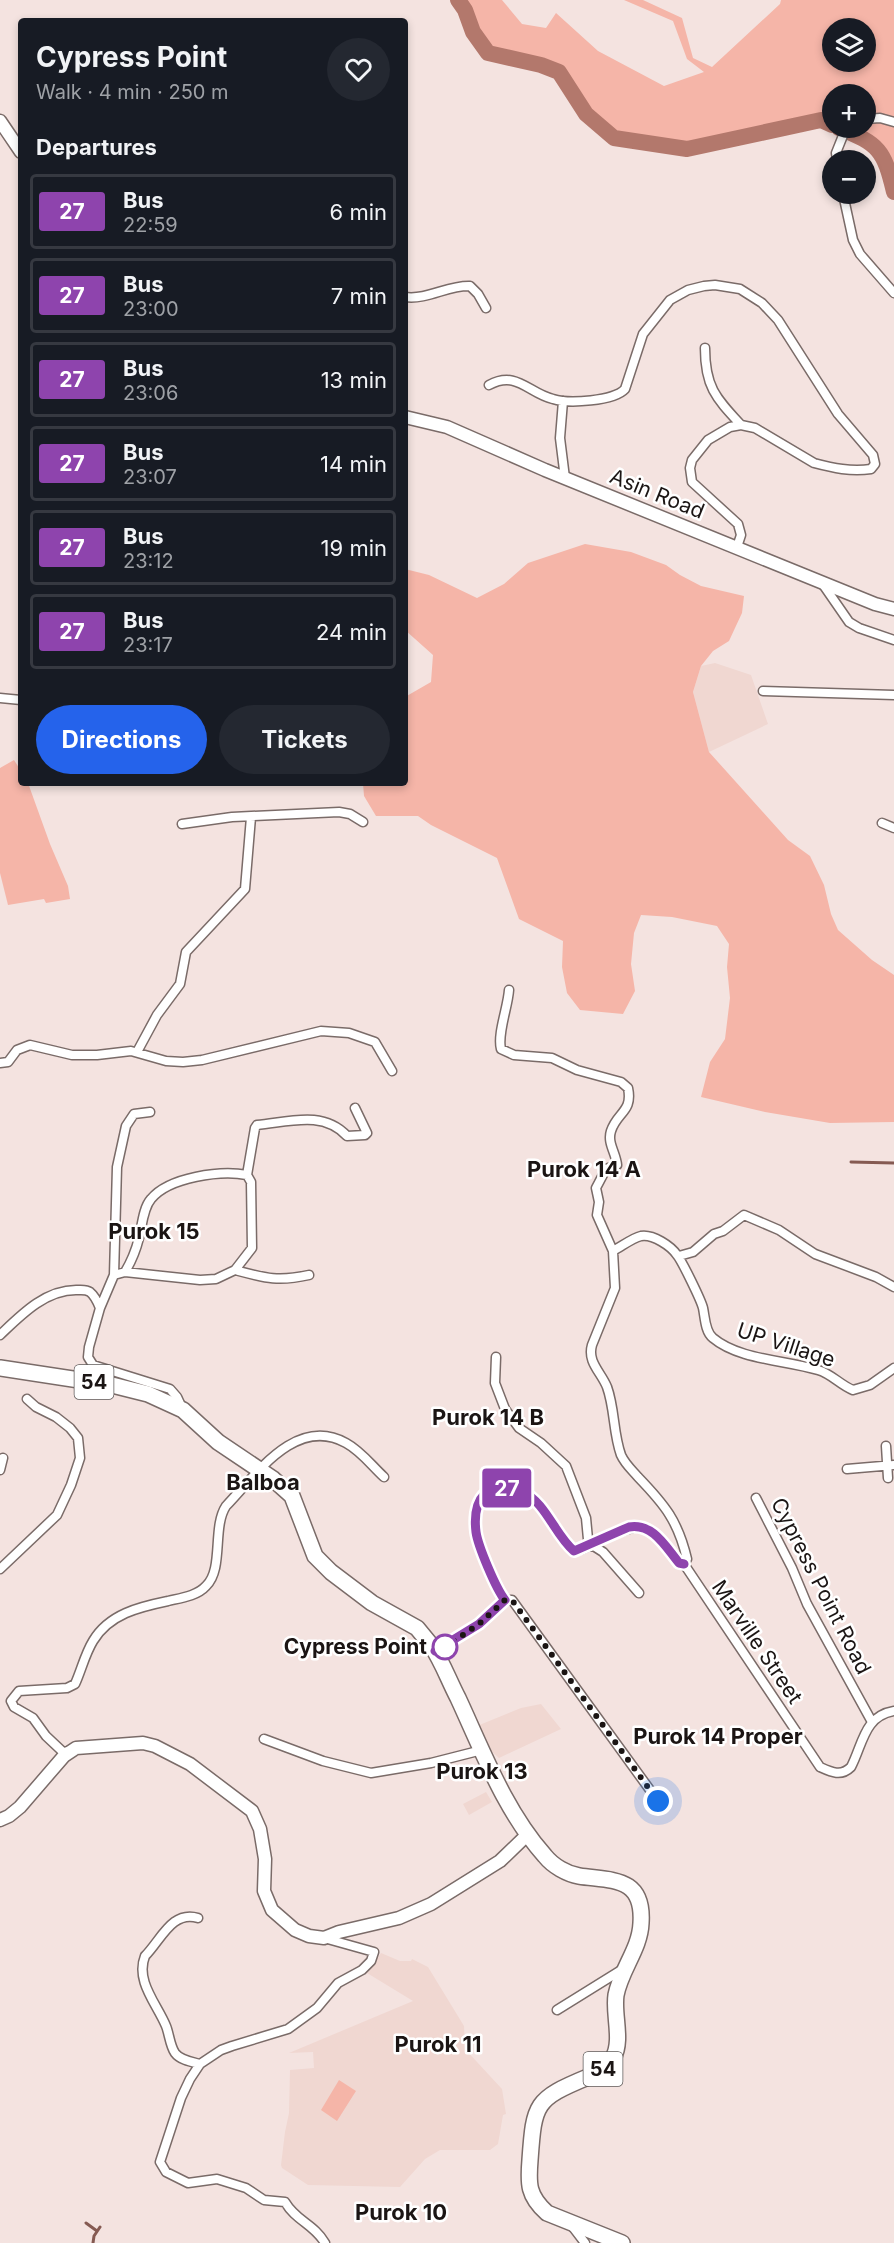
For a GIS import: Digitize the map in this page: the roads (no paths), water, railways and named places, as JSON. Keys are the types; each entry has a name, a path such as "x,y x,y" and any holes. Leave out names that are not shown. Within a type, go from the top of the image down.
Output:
{"highway":[{"name":"54","path":"0,1368 112,1385 148,1394 183,1410 218,1442 261,1470 292,1496 315,1556 372,1603 417,1629 435,1651 527,1835 547,1859 568,1873 608,1878 623,1883 632,1890 639,1904 642,1921 640,1936 624,1969 616,1996 617,2047 607,2066 547,2097 537,2109 528,2181 537,2204 547,2213 620,2242"}],"street":[{"path":"876,118 894,122"},
{"path":"0,121 18,148"},
{"path":"845,204 853,240 860,254 894,293"},
{"path":"408,297 420,297 459,286 470,286 486,308"},
{"path":"489,385 498,380 509,379 546,397 563,401 597,399 621,394 625,389 643,334 670,300 688,290 704,286 730,286 740,289 762,303 778,320 838,414 873,455 875,464 871,469 864,470 825,466 755,428 741,425 730,427 708,440 692,460 690,468 692,482 738,524 741,535 737,547"},
{"path":"705,348 705,367 714,395 741,425"},
{"path":"563,401 560,438 565,478"},
{"name":"Asin Road","path":"408,418 447,427 565,478 875,604 894,609"},
{"path":"820,580 849,621 859,628 894,640"},
{"path":"763,691 894,695"},
{"path":"0,698 18,700"},
{"path":"183,824 232,818 339,812 350,814 363,822"},
{"path":"137,1052 156,1016 180,984 186,952 244,892 247,884 251,817"},
{"path":"882,823 894,828"},
{"path":"505,1600 476,1534 479,1500 484,1493 496,1487 522,1492 540,1508 571,1549 576,1551 629,1527 643,1527 653,1533 679,1563 684,1564 687,1559 671,1514 628,1467 621,1455 612,1400 591,1360 590,1353 615,1288 613,1251 597,1215 599,1202 596,1188 606,1169 617,1164 611,1145 611,1131 628,1106 628,1088 621,1082 583,1072 552,1058 514,1054 501,1049 499,1042 509,990"},
{"path":"0,1063 8,1062 17,1050 30,1045 72,1055 97,1055 122,1051 137,1052 166,1061 183,1062 242,1052 310,1032 335,1031 362,1036 375,1042 392,1071"},
{"path":"114,1275 125,1272 200,1280 216,1279 235,1270 252,1248 251,1182 247,1175 257,1125 314,1118 340,1128 347,1136 365,1135 367,1133 355,1108"},
{"path":"150,1112 134,1114 126,1126 117,1167 114,1275 100,1308 88,1357 93,1365 170,1389 183,1410"},
{"path":"125,1272 139,1241 151,1199 160,1192 200,1175 236,1173 247,1175"},
{"path":"613,1251 641,1236 650,1237 669,1246 679,1256 693,1252 714,1234 723,1231 744,1215 779,1230 815,1254 876,1277 894,1287"},
{"name":"UP Village","path":"679,1256 702,1305 712,1338 727,1346 773,1360 816,1369 831,1375 853,1390 870,1385 894,1368"},
{"path":"235,1270 267,1279 287,1280 309,1275"},
{"path":"0,1335 28,1309 46,1298 67,1290 86,1290 91,1293 100,1308"},
{"path":"496,1358 495,1383 505,1409 519,1428 545,1447 566,1467 586,1518 586,1532 591,1545 603,1552 639,1593"},
{"path":"0,1569 33,1534 57,1515 80,1458 78,1438 70,1428 27,1399"},
{"path":"325,2243 319,2233 291,2213 285,2202 264,2200 246,2188 217,2178 188,2183 166,2172 160,2162 181,2098 189,2079 200,2064 226,2048 288,2029 317,2008 338,1983 362,1970 371,1961 374,1952 309,1936 295,1930 272,1910 264,1891 265,1859 260,1829 252,1811 190,1764 155,1746 143,1743 81,1747 63,1752 46,1736 33,1718 14,1707 11,1701 19,1692 68,1688 75,1684 91,1643 110,1622 121,1614 187,1597 208,1585 213,1576 220,1515 277,1453 295,1441 331,1437 346,1443 384,1477"},
{"path":"886,1446 891,1466 888,1478"},
{"path":"0,1470 3,1458"},
{"path":"847,1469 891,1466"},
{"name":"Cypress Point Road","path":"756,1498 807,1604 872,1722"},
{"name":"Marville Street","path":"684,1564 820,1767 839,1773 847,1771 872,1722"},
{"path":"435,1651 479,1624 505,1600 512,1600 658,1801"},
{"path":"872,1722 879,1714 894,1711"},
{"path":"264,1739 323,1761 371,1773 431,1763 483,1750"},
{"path":"1,1820 20,1807 71,1751"},
{"path":"324,1938 339,1932 399,1918 431,1904 500,1861 527,1835"},
{"path":"198,1918 189,1915 177,1918 142,1962 147,1991 165,2024 173,2051 181,2057 200,2064"},
{"path":"557,2010 624,1969"},
{"path":"570,2224 585,2243"}],"waterway":[{"path":"458,0 465,10 473,32 488,53 541,65 559,72 586,114 614,138 687,149 822,120"},
{"path":"861,138 878,150 883,158 894,192"},
{"path":"851,1162 894,1163"},
{"path":"86,2223 97,2231"},
{"path":"93,2243 94,2236 100,2227"}],"place":[{"name":"Cypress Point","path":"445,1647"}],"district":[{"name":"Purok 14 A","path":"584,1169"},
{"name":"Purok 15","path":"154,1231"},
{"name":"Purok 14 B","path":"488,1417"},
{"name":"Balboa","path":"263,1482"},
{"name":"Purok 14 Proper","path":"718,1736"},
{"name":"Purok 13","path":"482,1771"},
{"name":"Purok 11","path":"438,2044"},
{"name":"Purok 10","path":"401,2212"}]}
